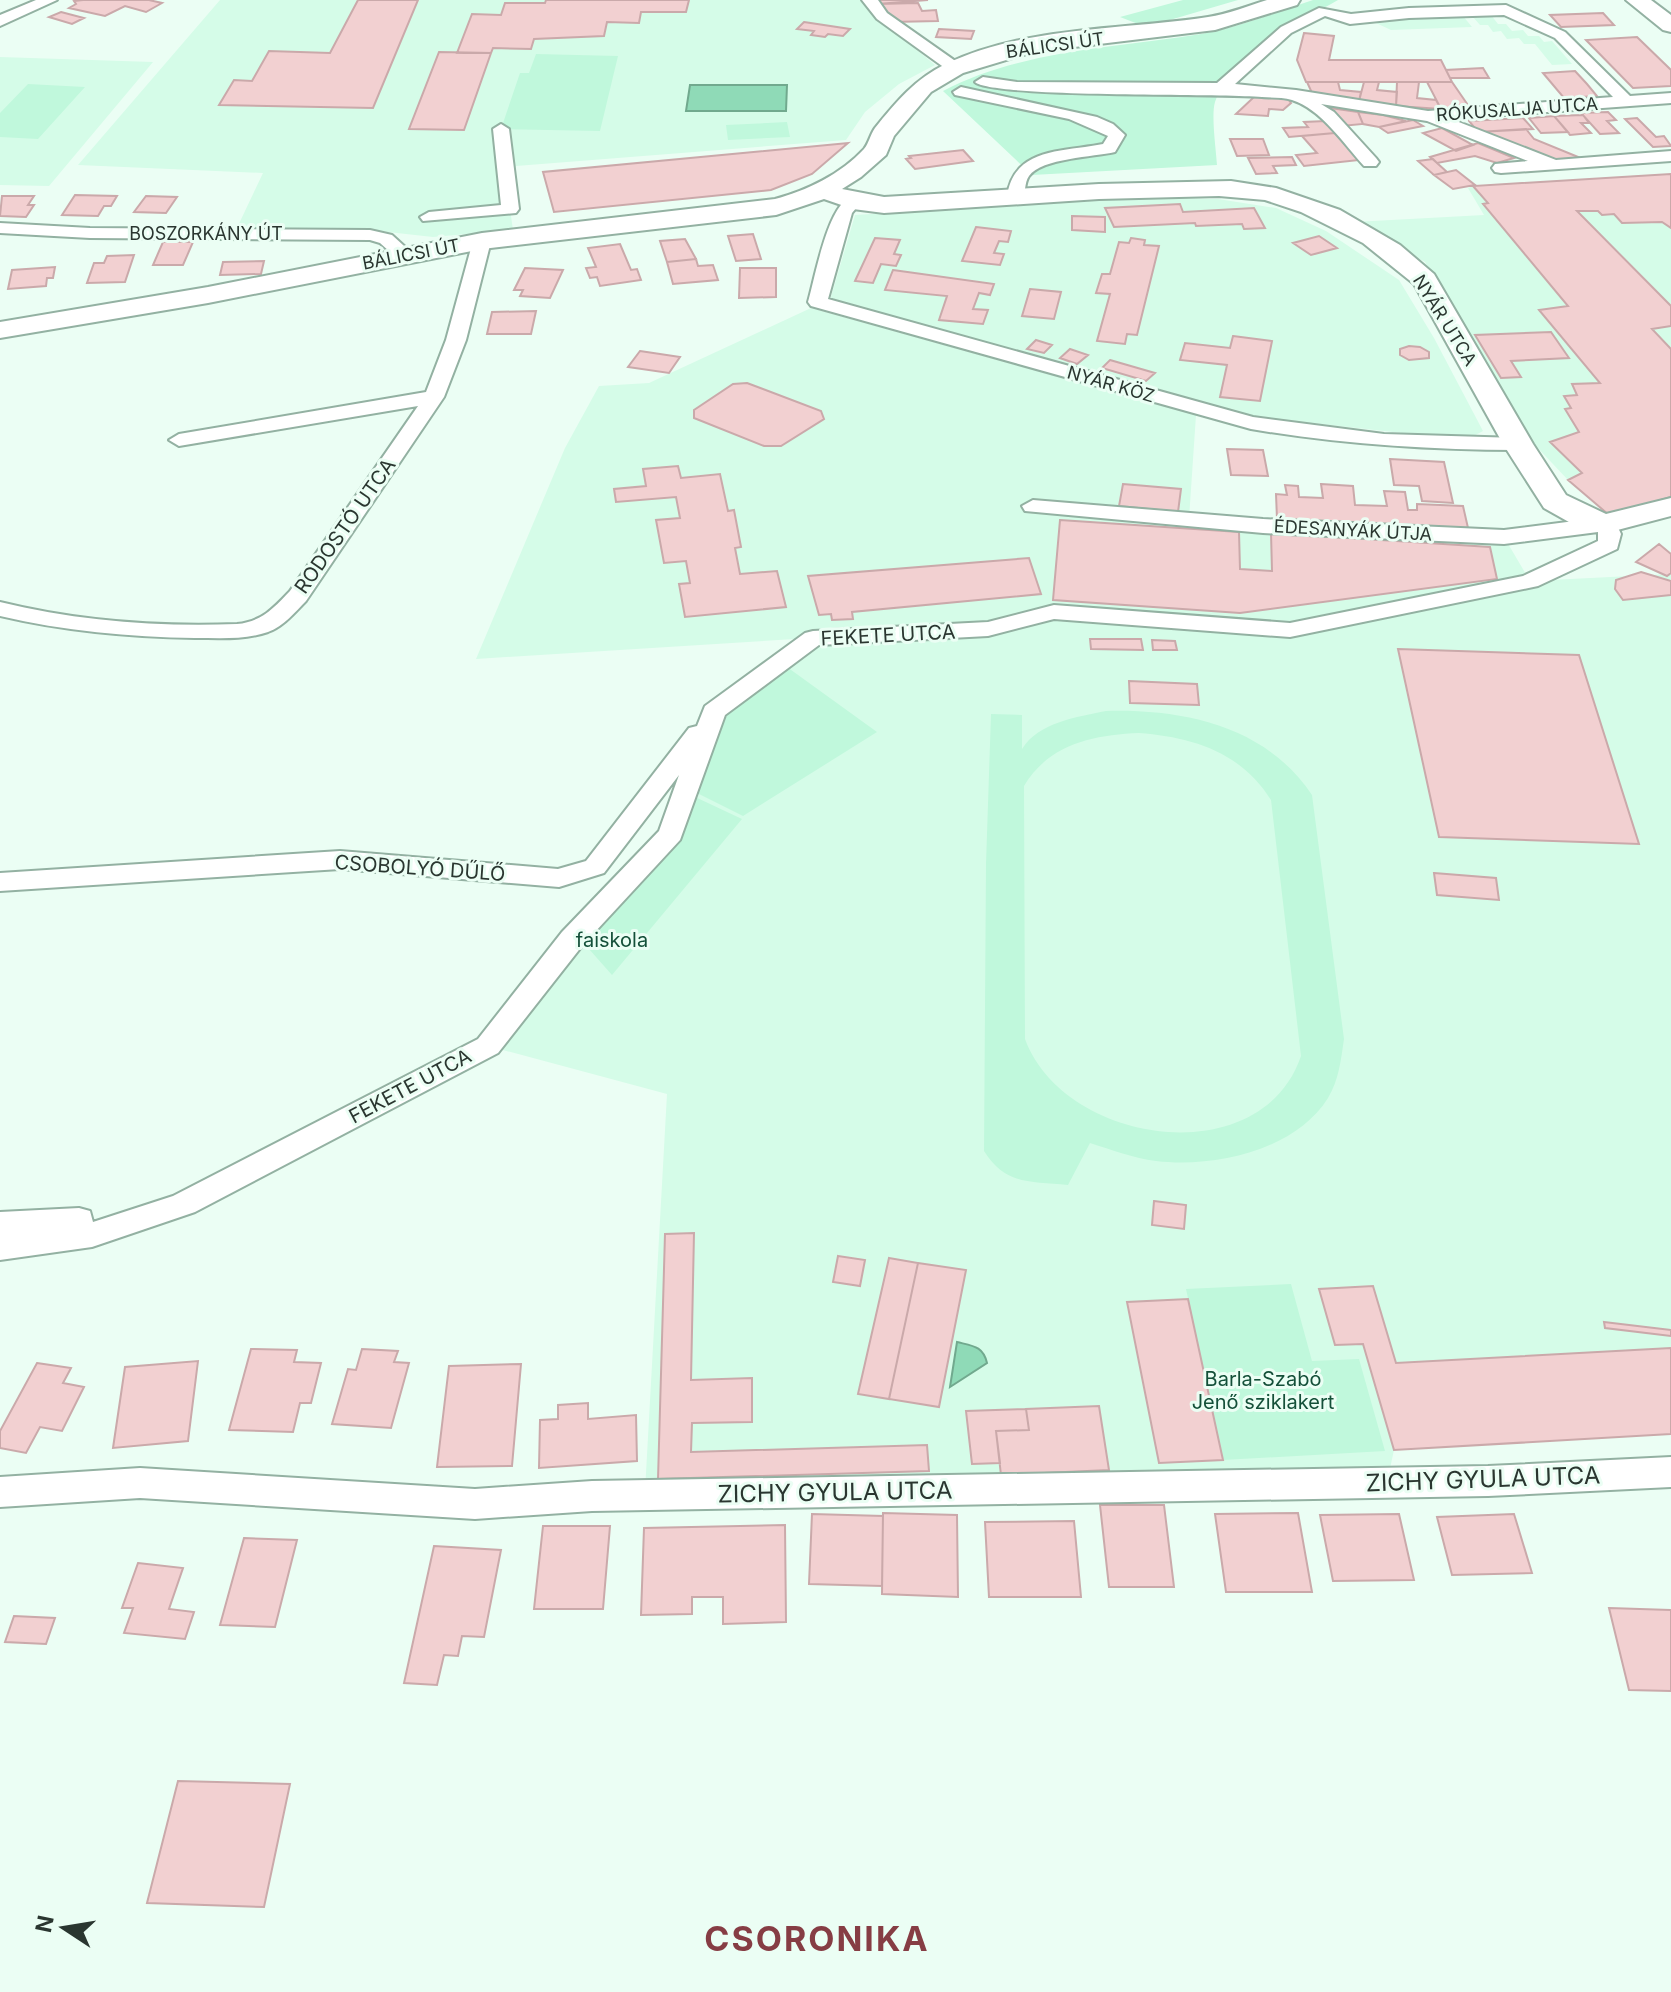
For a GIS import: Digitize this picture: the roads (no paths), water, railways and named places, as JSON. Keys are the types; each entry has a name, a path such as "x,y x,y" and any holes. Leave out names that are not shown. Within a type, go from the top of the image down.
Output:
{"street":[{"path":"0,21 49,0"},
{"path":"870,0 882,16 955,68"},
{"name":"BÁLICSI ÚT","path":"0,330 208,295 482,241 776,207 806,199 852,172 877,150 883,134 923,87 955,68 1004,51 1033,45 1215,23 1289,0"},
{"path":"1645,3 1671,25"},
{"path":"1221,88 1286,30 1324,11 1350,19 1409,13 1506,10 1560,35 1626,101"},
{"name":"RÓKUSALJA UTCA","path":"983,82 1031,87 1221,88 1296,95 1428,116 1671,98"},
{"path":"822,190 853,201 884,205 1016,197 1018,179 1023,172 1039,163 1109,148 1117,135 1112,129 1089,120 961,92"},
{"path":"1296,95 1328,116 1370,162"},
{"path":"1428,116 1554,165"},
{"path":"429,217 510,209 501,129"},
{"path":"1501,168 1671,156"},
{"name":"NYÁR UTCA","path":"1016,197 1130,190 1229,189 1265,193 1311,207 1382,244 1409,263 1425,280 1518,444 1555,501 1587,519 1606,524"},
{"name":"NYÁR KÖZ","path":"853,201 843,212 818,302 1251,423 1300,432 1424,445 1518,444"},
{"name":"BOSZORKÁNY ÚT","path":"0,228 90,233 370,235 386,239 405,255"},
{"name":"RODOSTÓ UTCA","path":"0,609 89,626 157,631 231,631 260,627 278,617 298,596 434,397 456,340 482,241"},
{"path":"179,440 434,397"},
{"name":"ÉDESANYÁK ÚTJA","path":"1033,506 1263,526 1504,537 1606,524 1671,507"},
{"name":"FEKETE UTCA","path":"0,1248 92,1235 184,1204 488,1046 572,939 671,834 714,711 813,638 988,629 1054,612 1290,630 1530,581 1609,544 1610,534 1606,524"},
{"name":"CSOBOLYÓ DŰLŐ","path":"0,882 340,860 559,878 595,867 714,711"},
{"name":"FEKETE UTCA","path":"0,1224 91,1219 184,1204"},
{"name":"ZICHY GYULA UTCA","path":"0,1492 140,1483 475,1504 592,1496 1488,1481 1671,1472"}],"district":[{"name":"CSORONIKA","path":"817,1938"}],"park label":[{"name":"faiskola","path":"612,940"},
{"name":"Barla-Szabó Jenő sziklakert","path":"1263,1390"}]}
